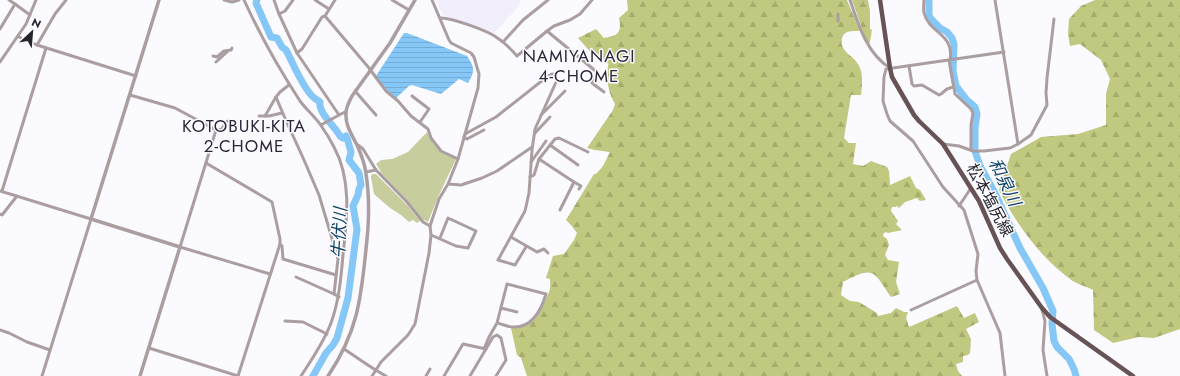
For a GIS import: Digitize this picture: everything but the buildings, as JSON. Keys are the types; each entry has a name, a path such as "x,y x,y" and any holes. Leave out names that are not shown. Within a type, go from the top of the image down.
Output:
{"main road":[{"name":"松本塩尻線","path":"880,0 892,77 914,115 943,144 971,188 979,201 1003,254 1050,317 1133,376"}],"street":[{"path":"9,0 30,15"},
{"path":"0,62 3,56 19,37 36,0"},
{"path":"37,45 55,14 66,0"},
{"path":"42,376 136,76 158,0"},
{"path":"224,0 232,2 239,0"},
{"path":"244,0 252,18 289,85 304,106 321,125 335,148 346,187 347,218 338,297 331,323 326,334 301,376"},
{"path":"274,0 297,53 338,115"},
{"path":"279,14 285,11 293,0"},
{"path":"315,0 329,9"},
{"path":"297,53 302,49 322,17 325,16 335,0"},
{"path":"392,0 410,10"},
{"path":"328,376 344,349 354,324 363,286 370,212 366,172 346,121 347,105 355,91 390,43 410,10 414,0"},
{"path":"372,376 381,362 408,335 414,324 429,253 431,234 430,226 439,199 448,184 458,158 478,88 479,74 474,57 451,43 432,0"},
{"path":"503,42 523,20 548,0"},
{"path":"440,18 446,18 494,35 517,56 547,30 580,14 592,0"},
{"path":"850,0 867,44 884,65 890,68"},
{"path":"924,0 924,13 931,26 947,39 952,52 949,60 955,94 974,113 970,125 972,150"},
{"path":"995,0 1018,144"},
{"path":"0,29 15,4"},
{"path":"838,14 838,21"},
{"path":"325,16 371,70 386,91 428,129 431,138 441,151 458,158"},
{"path":"943,144 984,151 1010,148 1031,135 1047,105 1046,86 1054,19"},
{"path":"547,30 598,73 592,83 604,92"},
{"path":"19,37 37,45 136,76"},
{"path":"46,48 1,191 270,274"},
{"path":"213,56 218,57 224,51 231,49 216,62"},
{"path":"1004,52 959,60 949,60 886,69 884,73 883,101 890,121 913,141 943,187 964,210 978,254 976,271 977,280 1000,333 1005,376"},
{"path":"909,66 912,84 914,86 922,86 939,95 947,88 953,87"},
{"path":"464,136 496,117 552,74 556,76 557,80 540,116 534,134 528,202 525,211 498,260 515,265 526,247"},
{"path":"265,116 276,97 289,85"},
{"path":"355,91 376,116"},
{"path":"540,116 565,91"},
{"path":"130,95 175,108 216,130 222,130 228,121"},
{"path":"412,96 429,108 420,122"},
{"path":"276,97 319,195 338,259 334,294"},
{"path":"321,125 346,112"},
{"path":"259,116 269,116 282,113"},
{"path":"534,134 550,117"},
{"path":"140,376 216,130"},
{"path":"464,136 467,139 484,130"},
{"path":"530,177 534,175 539,159 555,139 559,138 588,152"},
{"path":"531,162 546,141"},
{"path":"356,144 363,149 376,170 407,202 423,222 430,226"},
{"path":"550,146 578,166"},
{"path":"448,184 461,185 482,178 497,171 532,147"},
{"path":"539,159 580,186 579,189"},
{"path":"149,348 238,376 280,244 272,202 206,164"},
{"path":"366,172 376,170"},
{"path":"560,210 574,182"},
{"path":"959,206 971,188"},
{"path":"0,214 2,215 17,196"},
{"path":"431,234 456,246 468,248 476,231 448,218 440,238"},
{"path":"511,237 537,252 544,249 548,253"},
{"path":"280,244 282,246 283,259 336,275"},
{"path":"296,277 338,297"},
{"path":"911,310 977,280"},
{"path":"485,349 489,337 497,323 507,284 546,294 540,311 531,322 525,326 512,327 497,323"},
{"path":"501,308 517,312"},
{"path":"1042,308 1045,321 1043,345 1047,376"},
{"path":"285,321 303,322 326,334"},
{"path":"0,330 50,350"},
{"path":"470,376 485,349 493,337 497,335 501,338 506,360 496,376"},
{"path":"444,376 463,344 485,349"},
{"path":"344,349 386,376"},
{"path":"426,376 430,369"}],"shaded area":[{"path":"436,0 521,0 519,6 494,33 443,16"}],"green space":[{"path":"627,0 847,0 860,31 851,31 844,34 842,43 844,50 858,64 861,71 862,80 861,95 851,95 844,138 849,143 856,143 853,164 863,166 871,161 887,167 889,171 890,185 910,176 916,188 920,190 926,200 920,201 917,198 905,202 899,208 897,206 892,207 891,211 898,221 896,224 902,230 888,233 886,232 883,236 887,239 889,245 885,255 888,260 899,262 896,282 900,294 891,297 876,276 868,272 843,282 841,295 850,301 859,302 877,313 878,316 891,313 896,308 904,312 908,312 906,318 909,327 957,306 964,318 975,313 979,322 966,329 971,339 970,353 963,356 963,362 956,364 958,371 962,376 527,376 521,358 517,355 511,328 524,327 533,321 540,313 549,291 550,279 546,278 553,256 564,254 577,233 566,220 594,174 596,174 603,166 610,152 587,148 613,110 615,104 610,94 608,85 609,64 594,56 578,38 596,29 604,38 616,35 620,27 619,18 628,10"},
{"path":"852,0 868,0 870,11 870,29 872,30 869,47 867,43"},
{"path":"1095,0 1180,0 1180,329 1154,338 1139,337 1113,343 1094,330 1093,290 1072,281 1049,261 1021,227 999,190 1011,154 1041,137 1078,134 1106,125 1106,94 1110,79 1101,60 1080,44 1070,46 1068,34 1069,19 1081,6"},
{"path":"427,132 438,149 456,159 428,222 422,219 406,199 381,173 376,164 381,160 392,159 408,152"},
{"path":"372,174 376,174 407,205 420,221 417,223 413,220 409,222 374,194 371,177"}],"water":[{"path":"404,33 467,56 473,67 473,72 468,83 459,79 441,94 412,85 396,98 387,90 376,76"}],"waterway":[{"name":"牛伏川","path":"257,0 256,3 271,37 277,38 282,47 286,50 304,86 312,96 320,102 322,111 327,119 340,136 343,138 346,136 351,152 349,160 359,173 361,185 353,206 357,229 348,298 337,338 326,353 313,376"},
{"name":"和泉川","path":"929,0 929,15 931,19 940,28 947,32 952,38 954,44 953,71 956,86 966,99 975,107 977,114 975,128 975,151 980,166 995,193 1020,248 1043,288 1053,311 1052,324 1054,341 1057,347 1069,359 1076,376"}],"district":[{"name":"NAMIYANAGI 4-CHOME","path":"579,66"},
{"name":"KOTOBUKI-KITA 2-CHOME","path":"244,136"}]}
